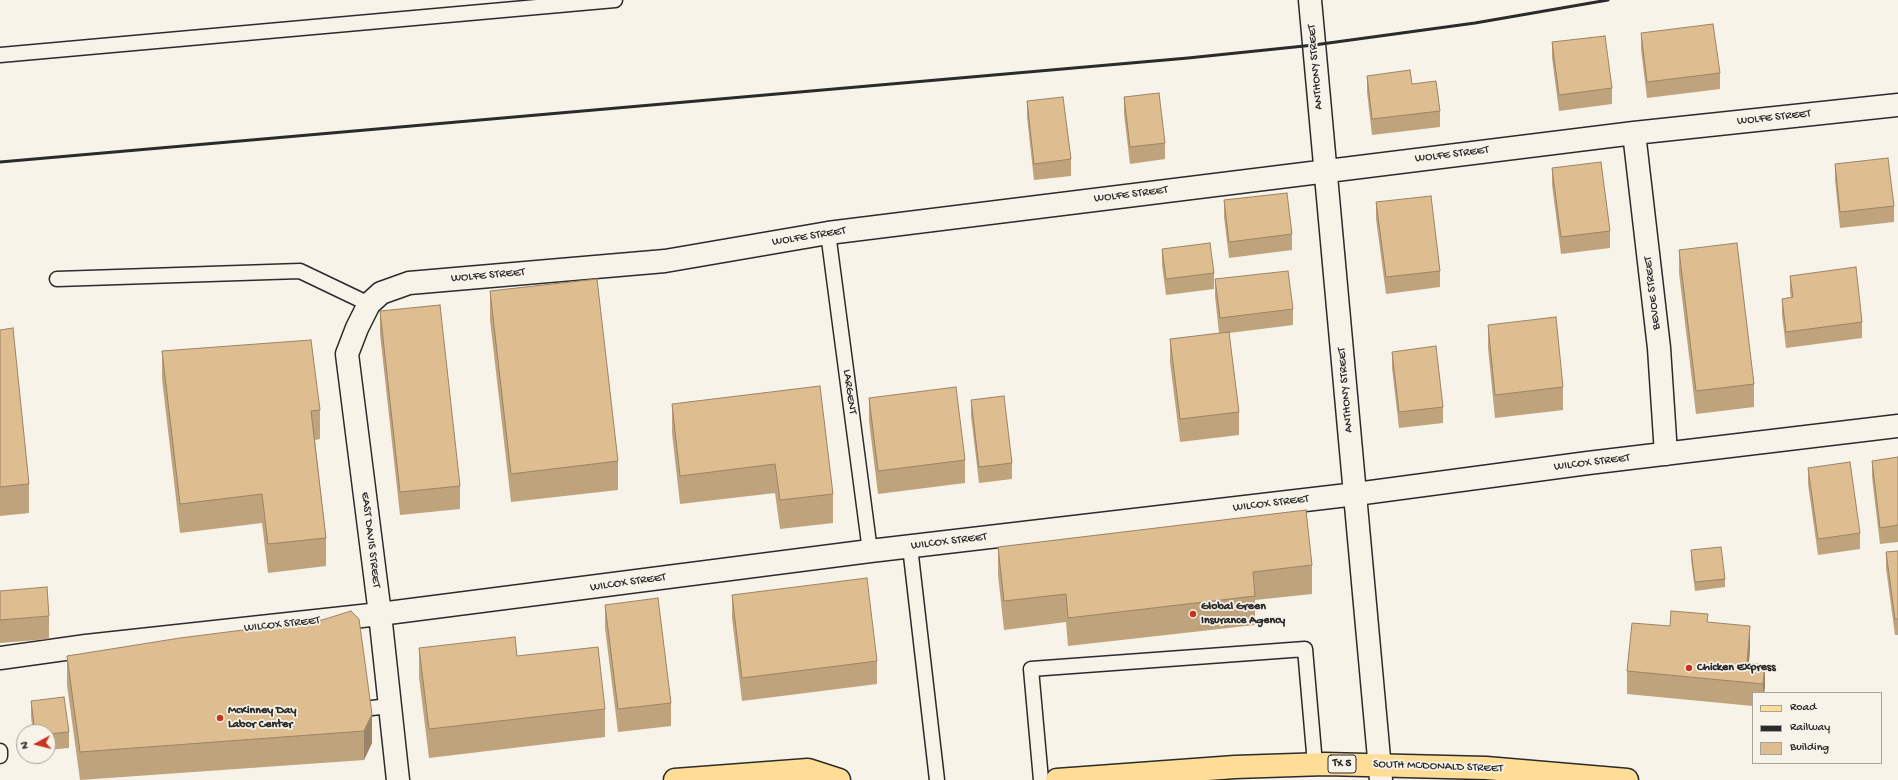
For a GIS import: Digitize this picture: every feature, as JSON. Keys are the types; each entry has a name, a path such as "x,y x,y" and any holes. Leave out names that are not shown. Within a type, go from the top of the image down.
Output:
{"main road":[{"name":"SOUTH MCDONALD STREET","path":"1057,780 1235,767 1315,764 1380,772 1486,768 1627,780"},
{"path":"675,780 808,770 839,780"}],"street":[{"name":"ANTHONY STREET","path":"1310,0 1356,494 1380,772"},
{"name":"WOLFE STREET","path":"369,304 381,293 409,283 665,261 828,233 1326,170 1634,133 1898,105"},
{"name":"BEVOE STREET","path":"1634,133 1659,348 1666,454"},
{"name":"EAST DAVIS STREET","path":"369,304 356,328 347,354 380,614 398,780"},
{"name":"WILCOX STREET","path":"0,658 143,646 870,551 1356,494 1898,426"}],"lane":[{"path":"0,55 615,0"},
{"name":"LARGENT","path":"828,233 870,551"},
{"path":"57,279 300,271 369,304"},
{"path":"910,547 937,780"},
{"path":"1041,780 1031,669 1305,649 1315,764"},
{"path":"336,712 390,706"}],"building":[{"path":"1713,24 1720,73 1647,82 1641,33"},
{"path":"1605,36 1612,88 1559,95 1552,42"},
{"path":"1410,70 1412,84 1436,81 1440,111 1372,119 1367,76"},
{"path":"1159,93 1165,143 1130,147 1124,97"},
{"path":"1063,97 1071,159 1034,164 1027,101"},
{"path":"1888,158 1894,206 1840,212 1835,164"},
{"path":"1601,162 1610,231 1561,237 1552,168"},
{"path":"1287,193 1292,234 1229,242 1224,200"},
{"path":"1431,196 1440,271 1386,277 1376,202"},
{"path":"1210,243 1214,273 1166,279 1162,249"},
{"path":"1737,243 1754,384 1696,391 1679,250"},
{"path":"1856,267 1862,322 1786,332 1782,299 1793,297 1790,276"},
{"path":"1288,271 1293,309 1220,318 1215,279"},
{"path":"597,279 618,461 511,474 490,291"},
{"path":"440,305 460,486 400,492 380,311"},
{"path":"1556,317 1563,387 1495,395 1488,325"},
{"path":"13,328 29,484 0,487 0,330"},
{"path":"1229,332 1239,412 1180,419 1170,339"},
{"path":"311,340 320,410 311,411 326,538 268,544 262,494 180,504 162,351"},
{"path":"1436,346 1443,407 1399,412 1392,352"},
{"path":"820,386 833,494 780,500 775,464 680,476 672,404"},
{"path":"956,387 965,460 878,471 869,398"},
{"path":"1004,396 1012,463 979,467 971,400"},
{"path":"1898,457 1898,525 1880,528 1872,461"},
{"path":"1850,462 1860,533 1818,539 1808,468"},
{"path":"1306,510 1312,565 1253,572 1255,596 1068,618 1066,594 1004,601 998,547"},
{"path":"1721,547 1725,579 1695,582 1691,550"},
{"path":"1898,551 1898,619 1895,619 1886,552"},
{"path":"867,578 877,661 742,678 732,595"},
{"path":"47,587 49,616 0,620 0,591"},
{"path":"658,598 671,703 618,709 605,605"},
{"name":"McKinney Day Labor Center","path":"351,611 359,619 372,714 364,731 80,752 67,656 180,638 322,620"},
{"path":"1671,611 1708,614 1707,622 1750,626 1747,663 1765,665 1763,684 1627,671 1632,623 1670,626"},
{"path":"515,637 517,656 598,647 605,709 429,729 419,648"},
{"path":"64,697 69,732 56,733 56,724 34,724 31,701"}],"railway":[{"path":"0,162 1188,58 1314,45 1475,23 1608,0"}],"place":[{"name":"Global Green Insurance Agency","path":"1193,614"},
{"name":"Chicken Express","path":"1689,668"},
{"name":"McKinney Day Labor Center","path":"220,718"}]}
